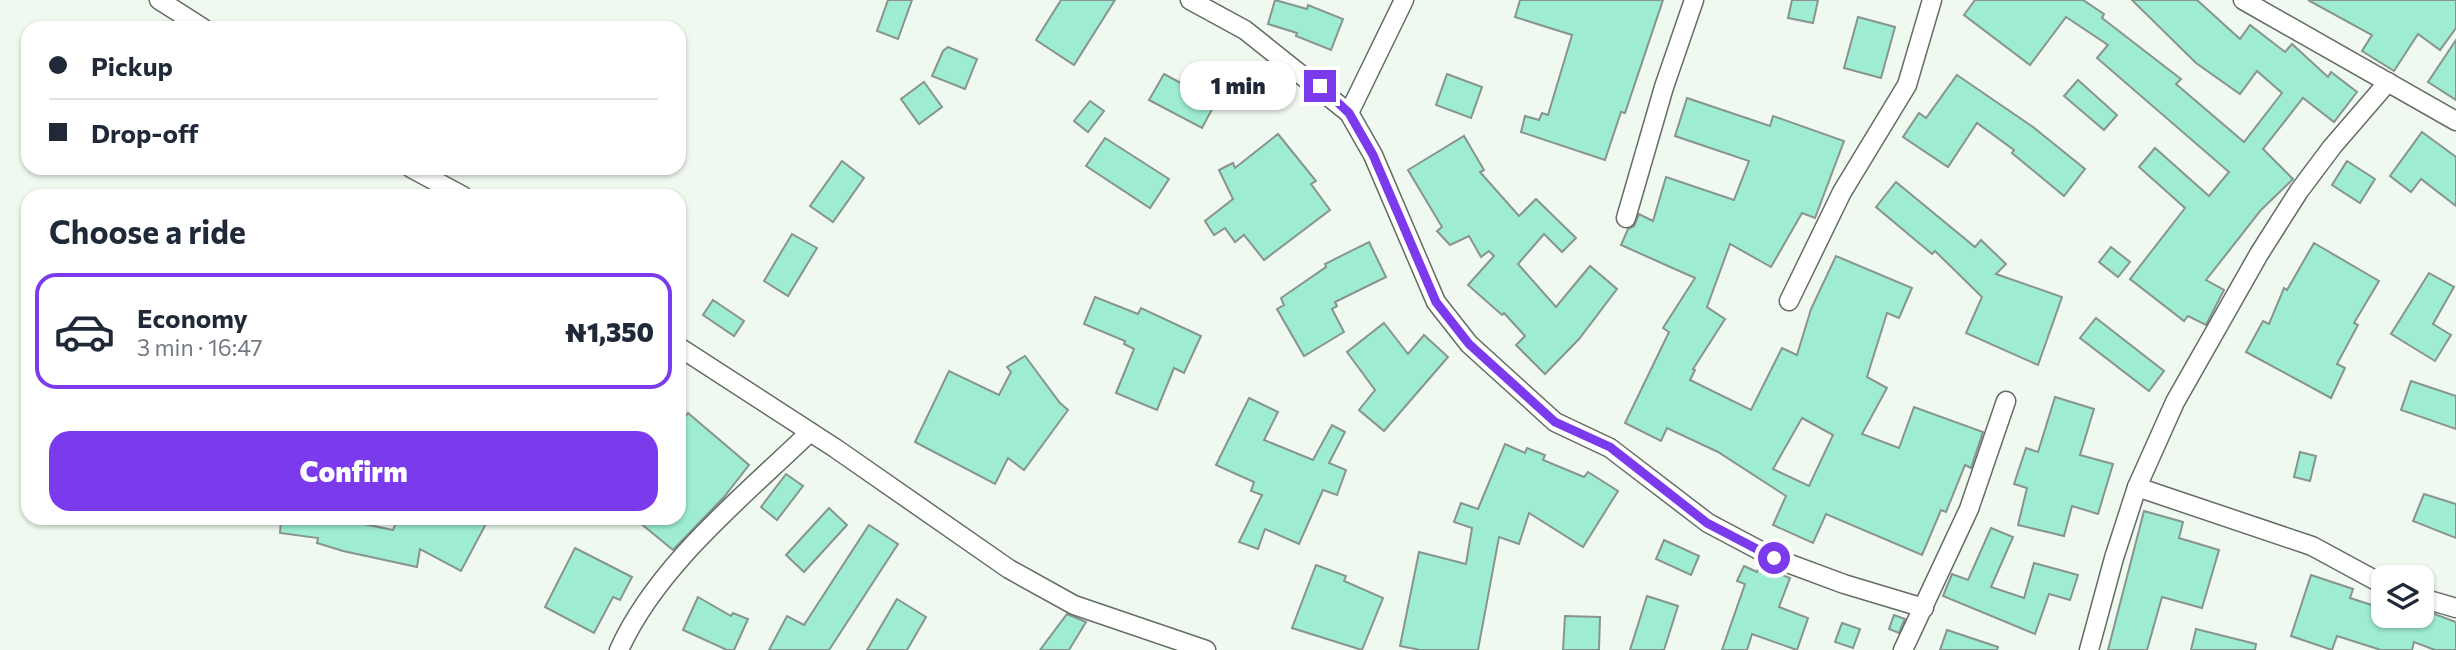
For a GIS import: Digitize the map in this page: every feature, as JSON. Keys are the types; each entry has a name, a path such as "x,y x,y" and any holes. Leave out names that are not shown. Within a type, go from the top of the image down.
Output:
{"street":[{"path":"159,0 192,21"},
{"path":"1190,0 1245,30 1349,113 1373,155 1436,302 1469,344 1555,422 1610,447 1707,523 1774,558 1844,584 1924,608"},
{"path":"1349,113 1404,0"},
{"path":"1626,218 1694,0"},
{"path":"1789,301 1842,192 1907,85 1932,0"},
{"path":"2243,0 2456,121"},
{"path":"2089,650 2137,487 2175,402 2259,254 2332,147 2388,82"},
{"path":"424,175 450,189"},
{"path":"686,352 810,432 975,547 1053,593 1074,605 1206,650"},
{"path":"1903,650 1969,509 2006,401"},
{"path":"620,650 640,608 676,565 810,432"},
{"path":"2137,487 2312,546 2371,577"},
{"path":"2434,602 2456,608"}],"building":[{"path":"888,0 912,0 898,39 877,31"},
{"path":"1061,0 1115,0 1074,65 1036,40"},
{"path":"1275,0 1307,9 1308,5 1343,19 1331,50 1296,36 1297,33 1268,24"},
{"path":"1520,0 1663,0 1625,113 1621,112 1605,160 1521,132 1525,116 1539,120 1542,113 1548,115 1572,35 1515,17"},
{"path":"1792,0 1818,0 1813,23 1788,18"},
{"path":"1975,0 2083,0 2104,14 2102,18 2181,79 2176,84 2244,142 2282,93 2257,71 2240,94 2196,63 2132,0 2197,0 2240,39 2250,25 2285,52 2292,44 2328,77 2331,72 2357,92 2334,122 2303,98 2263,149 2293,179 2261,210 2206,280 2224,290 2206,325 2188,316 2184,321 2130,279 2185,208 2139,167 2155,148 2209,196 2229,172 2097,58 2108,45 2066,17 2030,65 1964,15"},
{"path":"2308,0 2456,0 2456,28 2440,50 2418,34 2394,71 2362,51 2372,35"},
{"path":"1858,17 1895,27 1881,78 1844,68"},
{"path":"2456,40 2456,100 2428,82"},
{"path":"948,47 977,59 965,89 932,76 943,51"},
{"path":"1164,74 1216,102 1202,128 1149,100"},
{"path":"1447,74 1482,87 1471,118 1436,105"},
{"path":"1957,75 2033,127 2085,169 2064,196 2012,153 2014,150 1977,123 1948,167 1903,137 1919,113 1926,118"},
{"path":"2078,80 2117,115 2104,130 2064,96"},
{"path":"924,82 942,107 919,124 901,99"},
{"path":"1687,98 1770,126 1773,116 1844,141 1815,218 1802,213 1771,267 1730,244 1707,307 1725,319 1693,369 1695,370 1690,380 1751,410 1782,348 1797,355 1811,309 1836,256 1912,288 1899,318 1887,313 1867,377 1887,388 1862,434 1899,448 1914,407 1983,432 1971,468 1965,465 1946,512 1941,510 1922,555 1826,514 1813,543 1773,525 1786,496 1718,452 1667,428 1661,441 1625,423 1669,332 1663,328 1695,278 1621,245 1628,229 1634,226 1639,214 1653,221 1666,177 1734,200 1749,161 1675,136","holes":["1802,418 1833,435 1809,486 1773,469"]},
{"path":"1090,101 1104,111 1088,132 1074,121"},
{"path":"2422,132 2456,157 2456,206 2421,179 2411,192 2390,176"},
{"path":"1278,134 1316,181 1311,184 1330,210 1264,260 1244,235 1235,242 1225,228 1214,235 1205,221 1233,199 1219,170 1233,163 1235,168"},
{"path":"1464,136 1484,170 1480,172 1519,216 1536,199 1576,238 1562,252 1544,234 1518,264 1556,307 1590,266 1617,289 1579,339 1545,374 1516,345 1525,336 1504,313 1502,315 1468,285 1494,256 1489,251 1481,257 1469,236 1450,245 1437,231 1442,227 1408,170"},
{"path":"1105,138 1169,179 1150,208 1086,166"},
{"path":"842,161 864,178 833,222 810,206"},
{"path":"2347,161 2375,179 2360,203 2332,185"},
{"path":"1896,182 1975,247 1981,240 2006,264 1996,274 2062,297 2038,365 1966,333 1982,297 1935,251 1932,254 1876,207"},
{"path":"792,234 817,248 788,296 764,281"},
{"path":"1369,242 1386,277 1335,302 1337,306 1332,309 1344,332 1304,356 1277,309 1284,305 1281,298 1326,267 1325,264"},
{"path":"2314,243 2379,281 2354,323 2358,325 2337,364 2345,368 2331,398 2246,352 2263,321 2269,324 2284,288 2287,290"},
{"path":"2111,247 2130,262 2118,277 2099,262"},
{"path":"2429,273 2454,287 2433,324 2451,335 2435,361 2391,334"},
{"path":"1095,297 1138,314 1141,308 1201,336 1184,373 1174,368 1157,410 1116,393 1134,349 1124,344 1125,341 1084,324"},
{"path":"713,300 744,321 734,336 703,315"},
{"path":"2096,318 2164,371 2149,391 2080,338"},
{"path":"1384,323 1408,354 1424,335 1448,357 1384,431 1359,410 1375,390 1347,352"},
{"path":"1025,356 1068,410 1024,470 1008,458 995,484 915,442 949,371 999,395 1011,372 1007,367"},
{"path":"2411,381 2456,396 2456,429 2401,410"},
{"path":"2055,397 2094,409 2080,455 2113,464 2098,514 2072,506 2064,536 2018,525 2027,488 2014,484 2026,448 2038,452"},
{"path":"1249,398 1278,412 1264,440 1313,460 1332,425 1345,432 1329,463 1346,470 1337,495 1323,490 1299,544 1265,529 1258,549 1239,542 1262,495 1251,491 1254,482 1216,465"},
{"path":"688,413 749,465 724,497 673,550 643,525 686,525"},
{"path":"1505,444 1525,453 1527,448 1545,455 1543,460 1584,477 1588,472 1618,491 1583,547 1529,513 1519,544 1499,537 1478,650 1420,650 1400,646 1419,552 1466,564 1472,528 1454,522 1461,503 1478,509"},
{"path":"2300,452 2316,456 2310,481 2294,477"},
{"path":"786,474 803,486 777,520 761,507"},
{"path":"2424,494 2456,504 2456,538 2413,521"},
{"path":"829,508 847,525 804,572 786,555"},
{"path":"2144,511 2183,522 2179,538 2219,550 2202,608 2162,597 2147,650 2108,650"},
{"path":"281,525 369,525 393,530 395,525 485,525 461,571 420,549 417,567 343,551 317,543 318,538 280,533"},
{"path":"869,525 898,544 829,650 769,650 787,616 804,625"},
{"path":"1991,528 2013,537 1991,587 2024,598 2034,563 2078,575 2070,600 2049,594 2035,634 1943,596 1952,574 1968,580"},
{"path":"1664,540 1699,556 1691,575 1656,559"},
{"path":"575,548 632,577 620,600 613,597 594,633 545,607"},
{"path":"1316,565 1346,576 1344,581 1383,598 1362,650 1292,628"},
{"path":"1744,566 1757,572 1759,566 1790,578 1779,607 1808,618 1797,650 1752,634 1747,650 1722,650 1745,584 1737,581"},
{"path":"2311,575 2353,589 2350,598 2371,605 2371,628 2434,628 2434,614 2456,622 2456,650 2435,650 2414,642 2412,650 2381,650 2337,636 2332,650 2291,636"},
{"path":"1647,596 1678,606 1664,650 1630,650"},
{"path":"698,597 731,616 733,613 748,619 734,650 727,650 683,630"},
{"path":"897,599 926,617 907,650 867,650"},
{"path":"1067,614 1086,622 1069,650 1040,650"},
{"path":"1894,615 1905,619 1899,633 1889,629"},
{"path":"1565,616 1600,617 1599,650 1563,650"},
{"path":"1842,623 1860,629 1853,648 1835,642"},
{"path":"2196,629 2256,644 2255,650 2191,650"},
{"path":"1947,630 1998,647 1997,650 1940,650"}],"route":[{"path":"1320,86 1349,113 1373,155 1436,302 1469,344 1555,422 1610,447 1707,523 1774,558"}]}
